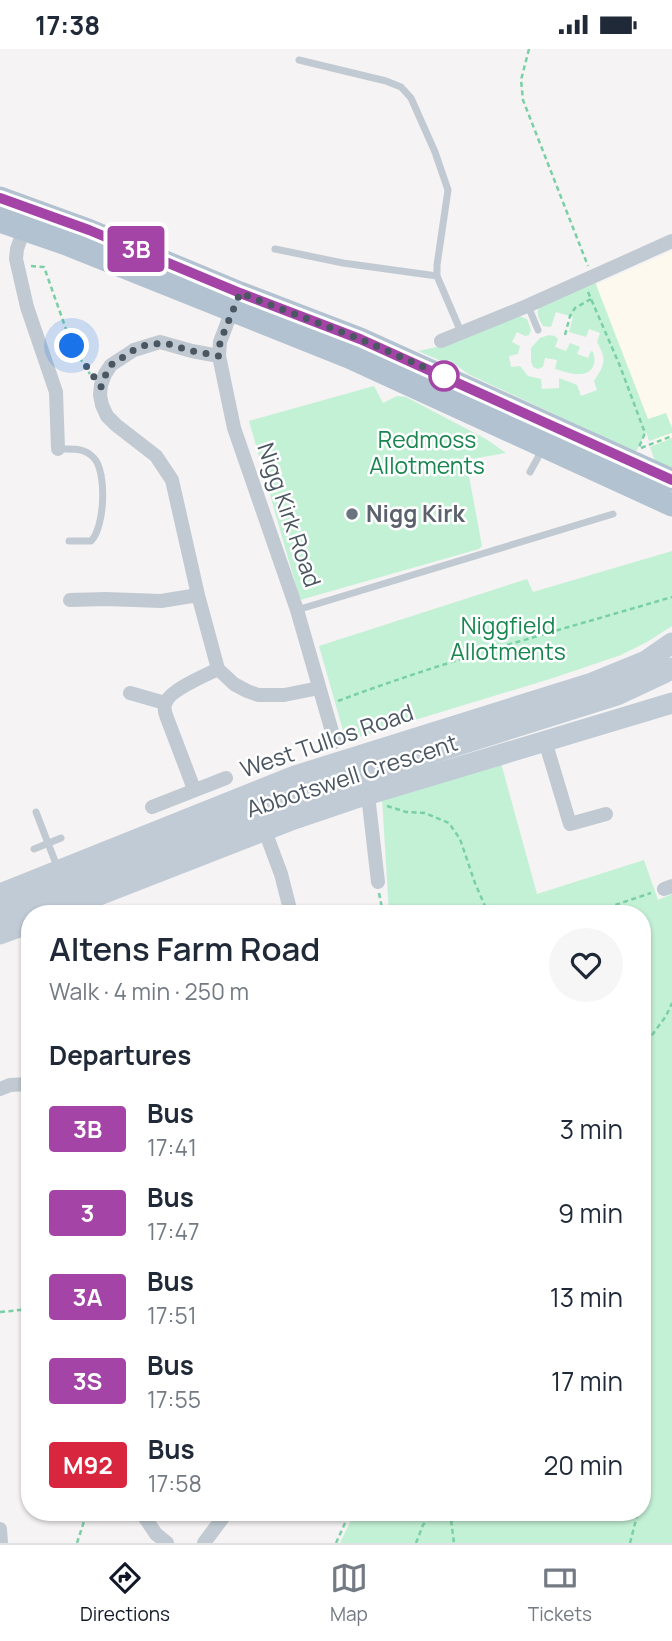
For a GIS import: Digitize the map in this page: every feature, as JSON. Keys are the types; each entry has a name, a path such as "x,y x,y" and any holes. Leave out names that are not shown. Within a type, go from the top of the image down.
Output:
{"main road":[{"path":"0,198 89,230 361,363 672,505"},
{"path":"0,221 236,301 311,320 635,456 672,480"},
{"name":"West Tullos Road","path":"0,894 295,776 592,683 646,661 672,643"},
{"name":"West Tullos Road","path":"25,905 328,786 617,695 672,668"},
{"name":"Abbotswell Crescent","path":"78,905 294,819 672,703"},
{"name":"West Tullos Road","path":"0,915 21,907"},
{"path":"0,934 21,926"}],"street":[{"path":"24,229 17,249 17,264 27,307 56,392 58,449"},
{"path":"440,341 527,306 672,241"},
{"name":"Nigg Kirk Road","path":"236,301 220,342 219,356 234,428 298,610 335,742"},
{"path":"219,356 165,343 146,345 134,350 111,365 101,387 102,405 107,416 116,425 156,456 172,480 218,669 234,684 258,695 284,695 319,688"},
{"path":"70,600 161,601 198,595"},
{"path":"194,789 167,719 165,703 174,693 218,669"},
{"path":"130,693 165,703"},
{"path":"545,741 570,824 606,814"},
{"path":"152,807 226,778"},
{"path":"370,794 378,882"},
{"path":"265,831 281,874 288,905"},
{"path":"0,1089 21,1084"},
{"path":"147,1521 156,1534 167,1543"},
{"path":"204,1543 221,1521"},
{"path":"0,1529 1,1543"}],"lane":[{"path":"299,60 386,81 401,87 411,98 435,152 448,190 437,276 461,332"},
{"path":"275,249 343,263 437,276"},
{"path":"527,306 538,330"},
{"path":"530,472 544,446"},
{"path":"58,449 80,449 93,456 101,469 103,500 95,538 91,541 69,541"},
{"path":"298,610 612,514"},
{"path":"36,813 58,870"},
{"path":"34,849 61,838"}],"path":[{"path":"529,49 521,80 523,100 592,276 586,287 649,445"},
{"path":"17,264 44,267 72,346 101,387"},
{"path":"565,335 575,308 591,299"},
{"path":"635,456 645,433"},
{"path":"635,456 649,445 672,436"},
{"path":"325,705 529,639 672,597"},
{"path":"370,794 379,803 390,808 425,813 449,823 460,839 485,905"},
{"path":"378,882 382,905"},
{"path":"615,905 668,887"},
{"path":"651,1037 672,1003"},
{"path":"0,1312 21,1310"},
{"path":"77,1543 84,1521"},
{"path":"336,1543 346,1521"},
{"path":"416,1543 427,1521"},
{"path":"451,1521 454,1543"},
{"path":"630,1543 636,1521"}],"shaded area":[{"path":"672,251 672,468 650,447 657,444 596,285"}],"green space":[{"path":"595,282 648,419 666,413 672,428 672,433 649,441 646,432 636,452 468,374 451,361 446,363 418,351 454,343 519,316 527,319 531,330 529,335 525,336 517,332 512,342 520,346 518,354 509,356 511,367 520,366 528,376 541,379 542,389 559,388 559,378 577,385 581,396 597,390 594,381 603,362 597,342 600,333 589,329 586,337 569,332 573,317 556,312 551,327 543,326 538,312 539,307"},
{"path":"549,335 558,339 555,347 566,351 570,343 580,347 577,354 588,358 591,351 593,352 594,363 591,370 577,374 568,373 555,369 557,360 545,358 543,367 533,367 531,348 540,338"},
{"name":"Redmoss Allotments","path":"374,386 383,403 397,396 406,397 486,439 506,453 466,460 482,546 300,600 249,421"},
{"path":"672,438 672,468 655,461 650,447"},
{"name":"Niggfield Allotments","path":"672,551 672,626 647,642 621,655 556,677 346,741 319,646 527,579 533,592"},
{"path":"501,763 537,894 644,860 658,900 672,894 672,1543 340,1543 351,1521 651,1521 651,905 389,905 382,798"}],"bus line":[{"name":"3B","path":"0,198 89,230 240,293 360,339 672,480"}],"place":[{"name":"Nigg Kirk","path":"352,514"}],"route":[{"path":"72,346 101,387 111,365 146,345 160,342 219,356 220,342 240,293 360,339 444,376"}]}
